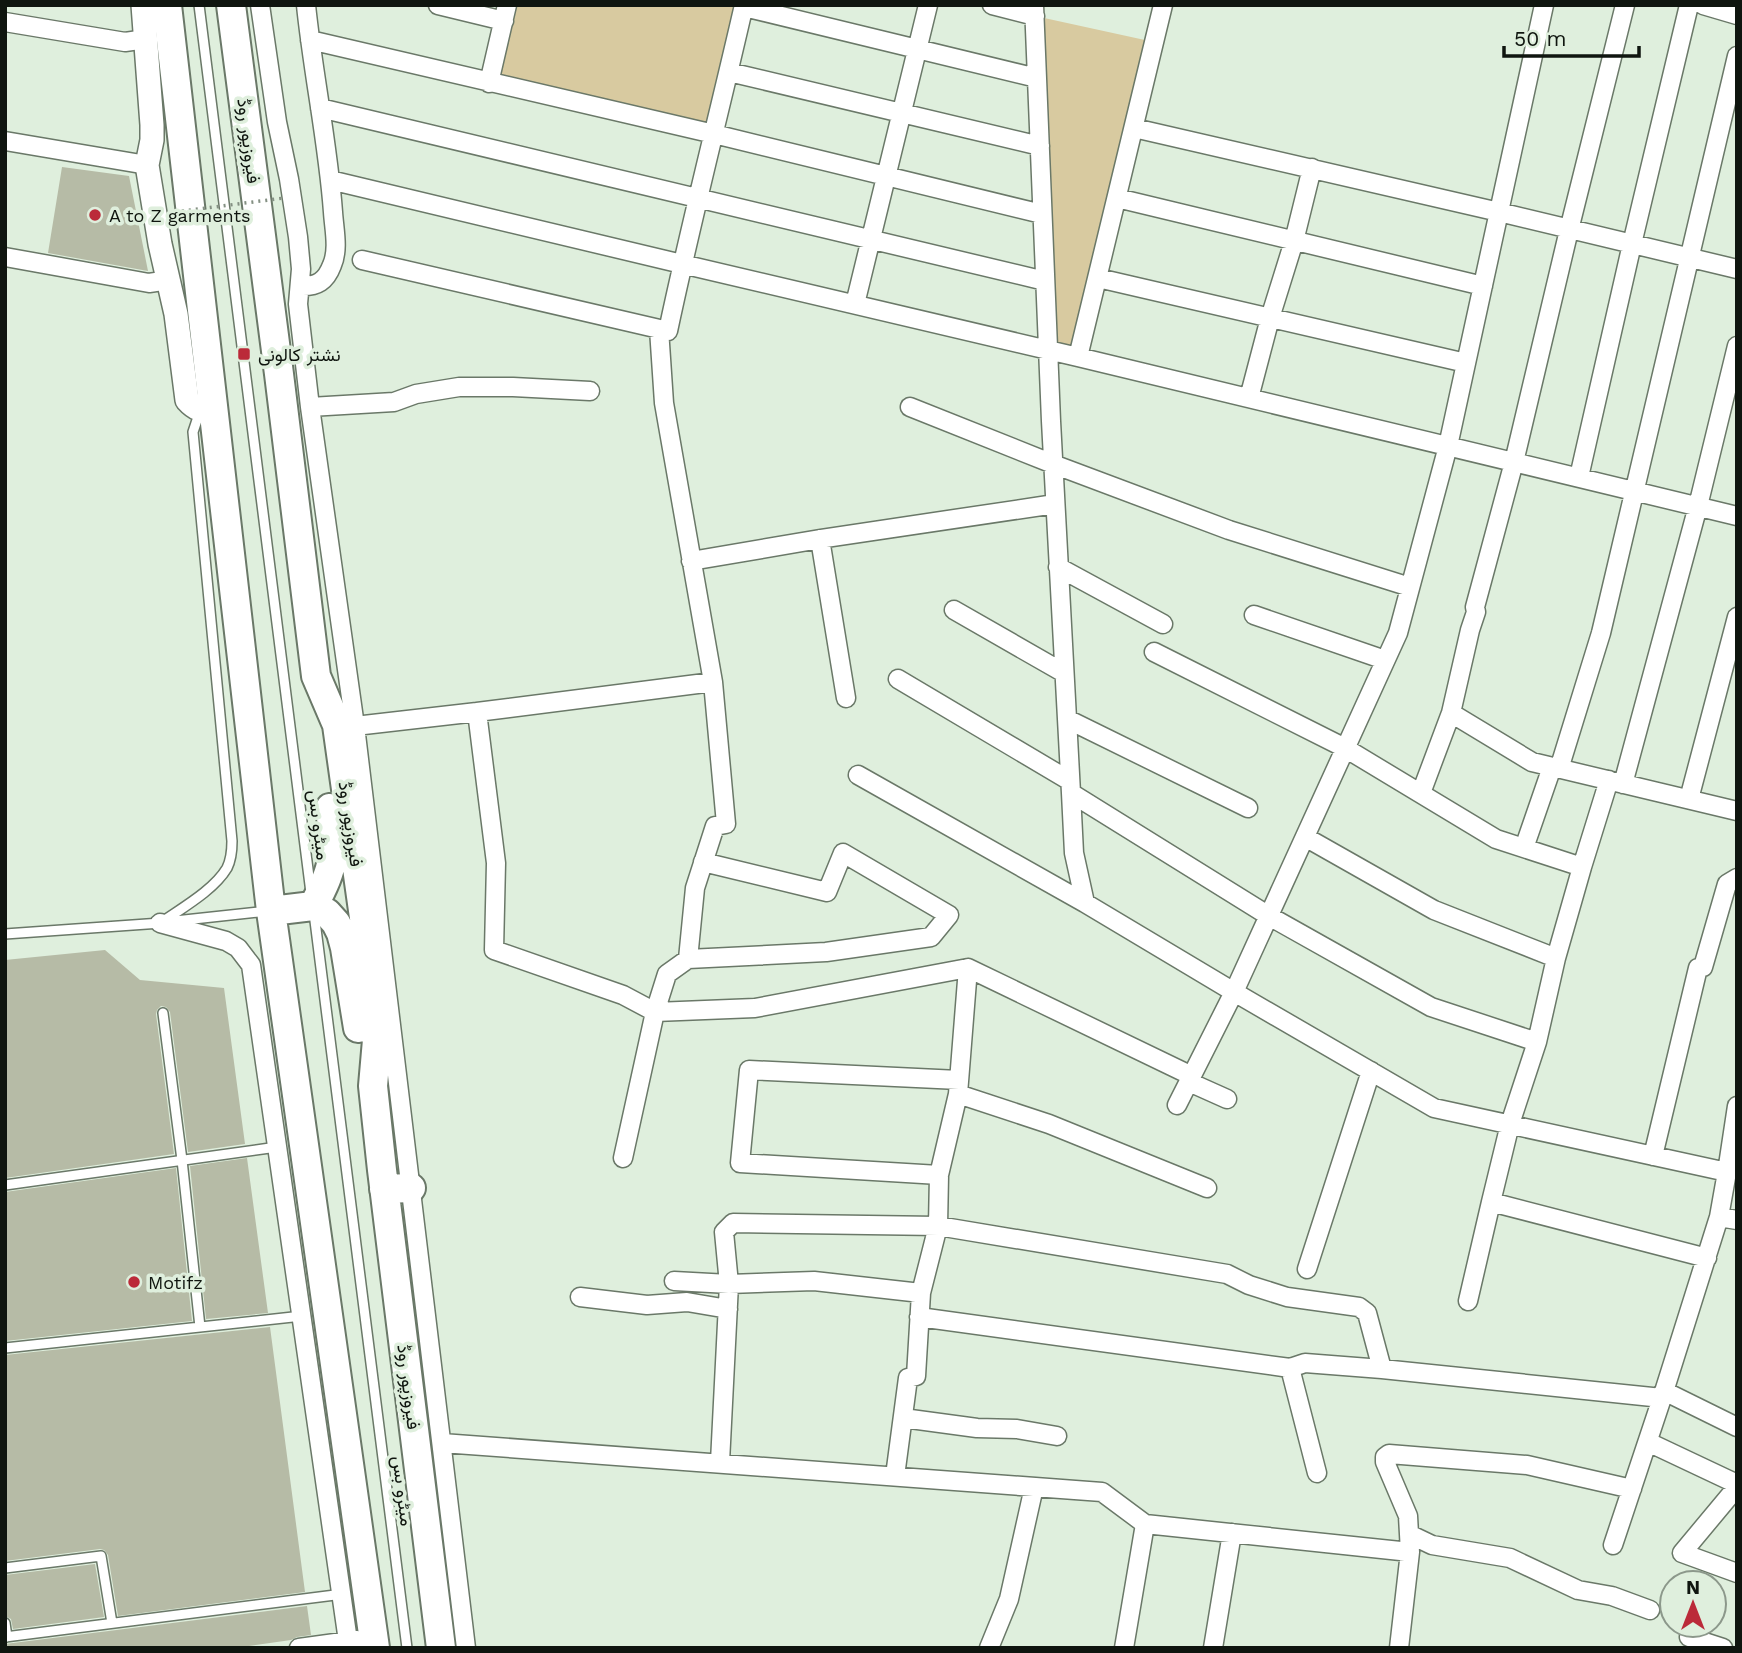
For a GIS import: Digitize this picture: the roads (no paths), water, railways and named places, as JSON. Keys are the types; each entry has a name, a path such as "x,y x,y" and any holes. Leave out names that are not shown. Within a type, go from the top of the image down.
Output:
{"main road":[{"path":"167,5 271,911 276,1040 362,1644"},
{"name":"فیروزپور روڈ","path":"231,5 316,676 337,725 368,946 377,1040 373,1086 398,1188 441,1648"},
{"path":"313,906 325,886 334,846 316,676"},
{"path":"271,911 313,906 327,913 336,923 345,948 360,1043 373,1086"}],"street":[{"path":"143,5 152,125 147,165 160,244 176,314 187,400 200,411 213,412"},
{"path":"260,5 277,122 294,207 301,268 298,304 310,407 355,726 398,1188 443,1443 466,1648"},
{"path":"300,286 312,287 324,279 332,266 335,252 330,180 306,5"},
{"path":"438,5 505,13 489,83"},
{"path":"855,304 928,5"},
{"path":"992,5 1035,10 1053,464 1070,787 1074,853 1085,903"},
{"path":"1079,357 1163,5"},
{"path":"1177,1105 1234,992 1398,633 1448,446 1544,5"},
{"path":"1421,793 1451,713 1625,5"},
{"path":"1579,477 1689,5"},
{"path":"1703,5 1737,15"},
{"path":"362,260 668,331 744,6 1037,78"},
{"path":"5,22 125,42 146,40"},
{"path":"310,40 715,134 1042,214"},
{"path":"1524,848 1556,768 1601,633 1737,57"},
{"path":"729,72 1040,146"},
{"path":"320,107 1045,281"},
{"path":"1134,128 1737,269"},
{"path":"5,141 147,165"},
{"path":"1249,398 1312,168"},
{"path":"330,180 1048,349 1737,516"},
{"path":"1117,198 1483,286"},
{"path":"5,257 149,283 169,281"},
{"path":"1097,278 1466,363"},
{"path":"659,329 664,403 713,682 726,824 715,826 695,888 688,959"},
{"path":"1468,1301 1510,1124 1537,1042 1556,958 1582,867 1616,782 1698,506 1737,346"},
{"path":"310,407 394,402 416,394 459,387 590,391"},
{"path":"910,407 1229,530 1410,587"},
{"path":"295,503 323,499"},
{"path":"691,561 1055,504"},
{"path":"820,539 846,698"},
{"path":"1058,567 1163,624"},
{"path":"954,610 1064,673"},
{"path":"1254,615 1385,660"},
{"path":"1689,799 1737,617"},
{"path":"1154,653 1345,748 1496,839 1582,867"},
{"path":"898,679 1269,916 1431,1007 1537,1042"},
{"path":"355,726 713,682"},
{"path":"477,712 496,863 494,950 624,995 655,1012 755,1008 968,968 1227,1098"},
{"path":"1451,713 1532,762 1737,811"},
{"path":"1067,719 1248,808"},
{"path":"858,775 1085,903 1434,1108 1727,1172"},
{"path":"1305,836 1434,910 1556,958"},
{"path":"624,1158 655,1012 667,974 688,959 825,952 931,937 949,915 843,853 827,892 704,862"},
{"path":"1653,1156 1698,968 1703,967 1727,884 1737,878"},
{"path":"160,923 211,937 238,948 251,965 276,1040 277,1147 343,1594 362,1644 299,1648"},
{"path":"895,1476 908,1378 916,1376 921,1293 938,1226 939,1175 958,1087 968,968"},
{"path":"939,1175 740,1163 749,1070 958,1087 1206,1188"},
{"path":"1307,1269 1371,1071"},
{"path":"1614,1545 1706,1258 1728,1218 1727,1172 1737,1106"},
{"path":"1491,1202 1706,1258"},
{"path":"720,1462 729,1284 724,1232 733,1223 938,1226 1227,1274 1287,1297 1359,1307 1367,1312 1382,1369"},
{"path":"674,1281 729,1284 814,1281 921,1293"},
{"path":"580,1297 647,1305 687,1302 728,1309"},
{"path":"919,1317 1290,1368 1305,1363 1663,1395 1737,1427"},
{"path":"1290,1368 1317,1473"},
{"path":"903,1418 977,1428 1017,1429 1057,1436"},
{"path":"1648,1442 1737,1486 1682,1553 1737,1573"},
{"path":"443,1443 1102,1492 1145,1524 1410,1552"},
{"path":"1399,1648 1410,1552 1408,1516 1385,1462 1385,1457 1389,1454 1527,1465 1632,1489"},
{"path":"989,1648 1009,1599 1034,1487"},
{"path":"1124,1648 1145,1524"},
{"path":"1213,1648 1232,1533"},
{"path":"1409,1534 1433,1545 1510,1558 1578,1590 1612,1596 1650,1610"},
{"path":"1695,1639 1723,1648"}],"lane":[{"name":"میٹرو بس","path":"199,5 407,1648"},
{"path":"160,923 210,886 228,867 232,853 193,432 197,420 213,412"},
{"path":"5,934 160,923 271,911"},
{"path":"163,1013 200,1327"},
{"path":"5,1185 277,1147"},
{"path":"5,1348 302,1316"},
{"path":"5,1568 101,1556 112,1623"},
{"path":"5,1623 6,1637 343,1594"}],"place":[{"name":"A to Z garments","path":"95,215"},
{"name":"نشتر کالونی","path":"244,354"},
{"name":"Motifz","path":"134,1282"}]}
